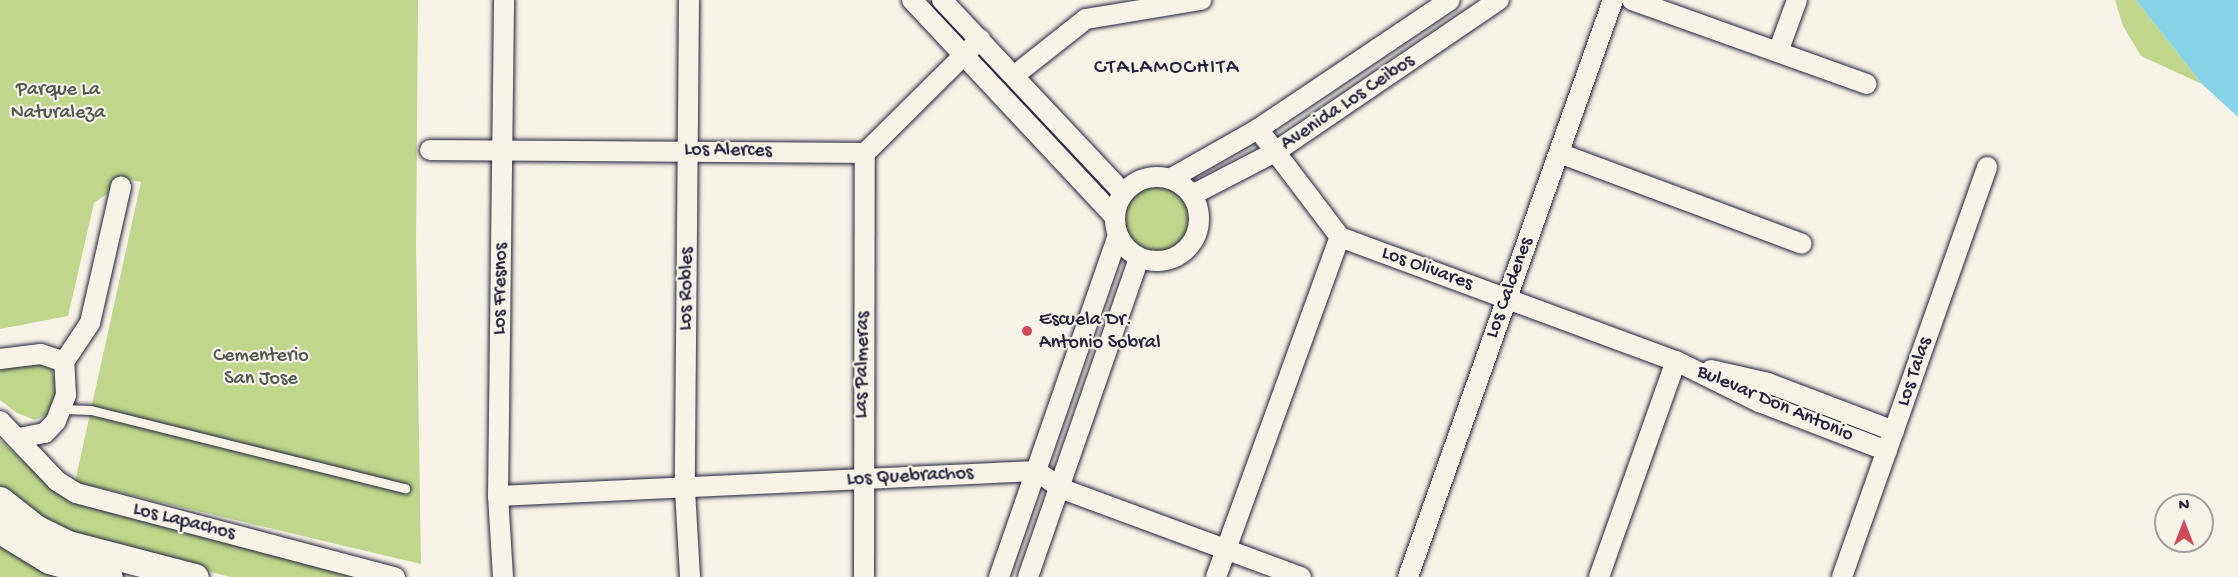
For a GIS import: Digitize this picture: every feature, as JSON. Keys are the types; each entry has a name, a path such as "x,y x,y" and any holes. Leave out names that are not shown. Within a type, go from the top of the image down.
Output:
{"main road":[{"path":"0,500 37,529 68,544 195,577"},
{"path":"0,530 49,560 109,577"}],"street":[{"name":"Los Fresnos","path":"503,577 498,496 504,0"},
{"name":"Los Robles","path":"689,0 685,490 690,577"},
{"path":"912,0 1114,216 1118,236 999,577"},
{"path":"942,0 1124,193"},
{"path":"1015,75 1084,9 1201,0"},
{"name":"Avenida Los Ceibos","path":"1192,195 1275,152 1499,0"},
{"name":"Los Caldenes","path":"1408,577 1613,0"},
{"path":"1632,0 1866,84"},
{"path":"1778,52 1797,0"},
{"path":"1437,4 1450,34"},
{"name":"Avenida Los Ceibos","path":"1170,179 1258,129 1437,4"},
{"path":"865,153 980,39"},
{"path":"1216,577 1340,237 1258,129"},
{"name":"Los Alerces","path":"430,150 865,153"},
{"name":"Las Palmeras","path":"864,577 862,478 865,153"},
{"path":"1559,153 1802,244"},
{"name":"Los Talas","path":"1842,577 1987,167"},
{"path":"1114,216 1124,193 1144,179 1170,179 1192,195 1199,218 1193,242 1185,251 1163,261 1139,258 1118,236"},
{"path":"19,438 45,433 63,409 68,382 64,362 90,323 121,186"},
{"name":"Los Olivares","path":"1340,237 1676,361"},
{"path":"1028,577 1139,258"},
{"path":"0,359 41,354 64,362"},
{"path":"1599,577 1676,361"},
{"name":"Bulevar Don Antonio","path":"1676,361 1768,383 1894,431"},
{"name":"Bulevar Don Antonio","path":"1676,361 1759,402 1887,451"},
{"name":"Los Lapachos","path":"0,421 19,438 57,482 88,498 395,577"},
{"path":"1037,471 1060,488 1301,577"},
{"name":"Los Quebrachos","path":"498,496 685,490 862,478 1037,471"}],"lane":[{"path":"63,409 91,410 405,488"}],"green space":[{"path":"0,0 418,0 416,246 421,564 75,482 141,182 120,178 114,189 94,203 68,316 0,329"},
{"path":"2115,0 2136,0 2202,84 2141,56 2123,26"},
{"path":"1157,177 1173,180 1187,189 1196,203 1199,219 1196,235 1187,249 1173,258 1157,261 1141,258 1127,249 1118,235 1115,219 1118,203 1127,189 1141,180"},
{"path":"34,362 49,365 59,387 50,413 35,420 17,413 0,400 0,368"},
{"path":"0,440 68,501 363,577 230,577 71,536 0,489"},
{"path":"0,541 73,577 0,577"}],"water":[{"path":"2136,0 2238,0 2238,117 2202,84"}],"place":[{"name":"Escuela Dr. Antonio Sobral","path":"1027,331"}],"district":[{"name":"CTALAMOCHITA","path":"1167,69"}],"park label":[{"name":"Parque La Naturaleza","path":"58,102"},
{"name":"Cementerio San Jose","path":"261,368"}]}
